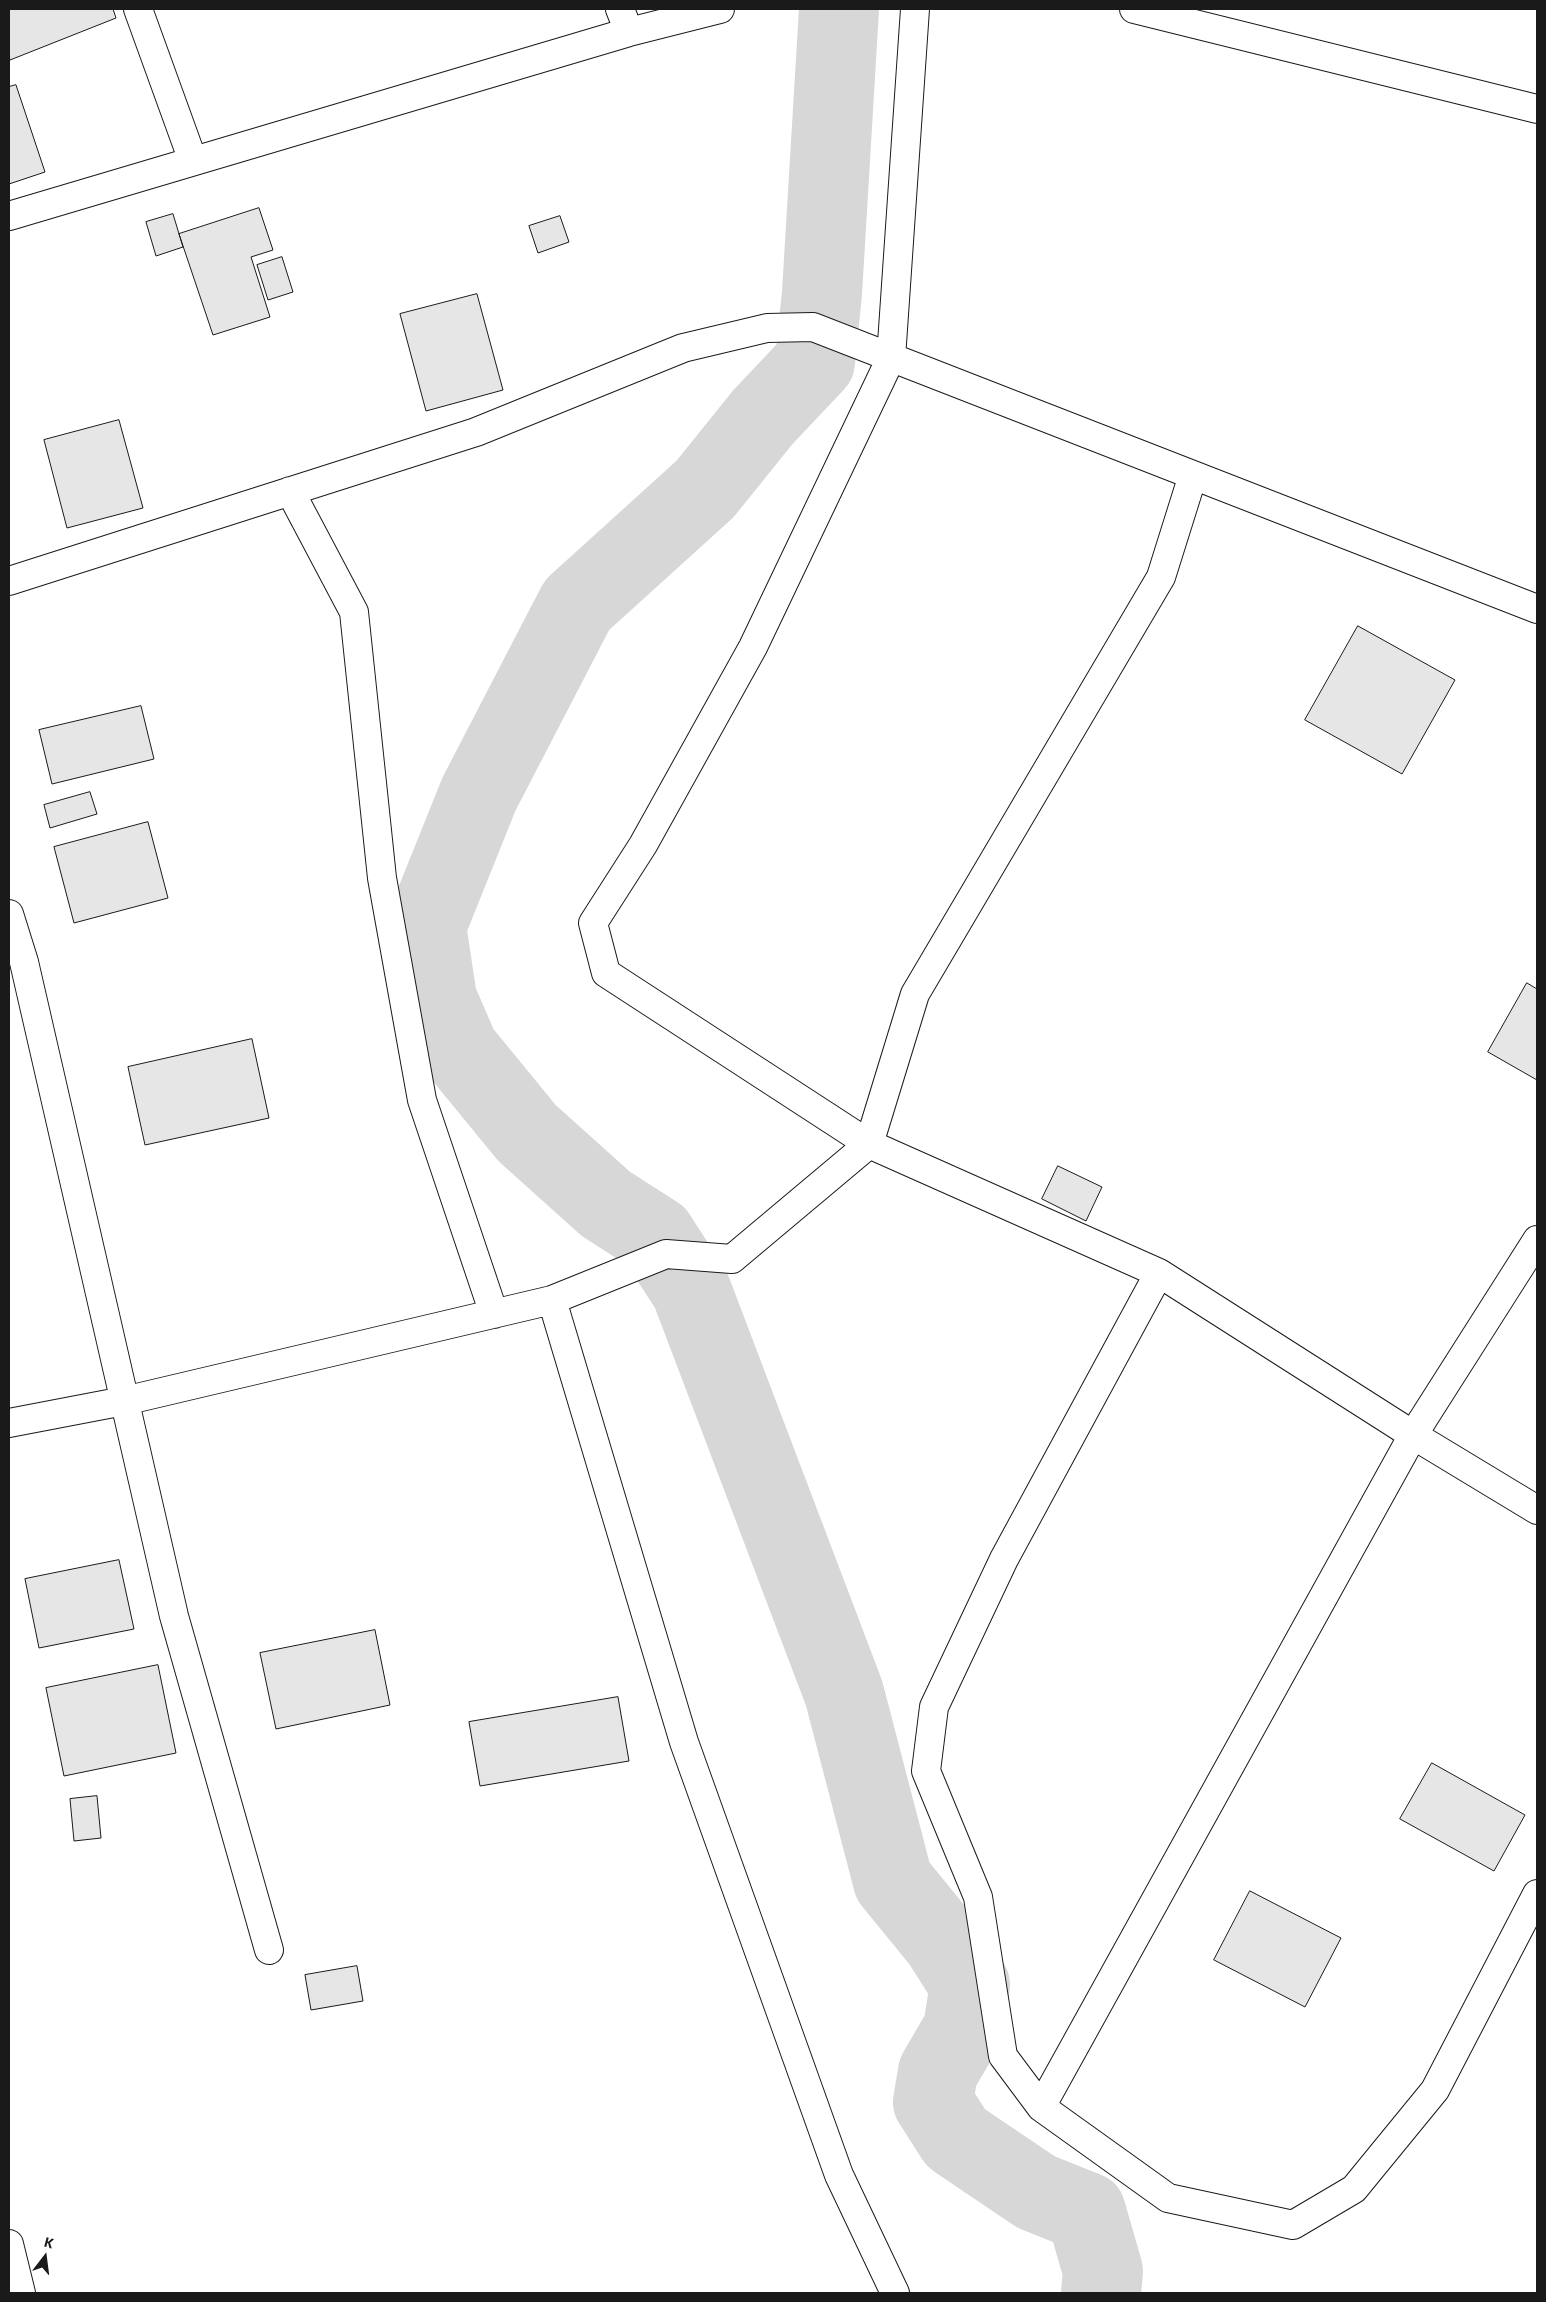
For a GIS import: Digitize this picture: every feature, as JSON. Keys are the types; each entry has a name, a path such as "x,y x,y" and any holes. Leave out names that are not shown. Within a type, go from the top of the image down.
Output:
{"street":[{"path":"138,9 193,161"},
{"path":"9,216 193,161 624,20 720,9"},
{"path":"915,9 891,358 753,647 643,845 593,923 606,973 869,1144 1158,1273 1413,1435 1537,1510"},
{"path":"1134,9 1537,109"},
{"path":"9,581 476,432 683,348 767,328 813,327 1537,609"},
{"path":"9,1422 124,1401 552,1300 666,1254 732,1259 869,1144 915,994 1161,577 1193,475"},
{"path":"290,491 354,612 382,878 422,1100 494,1314"},
{"path":"9,914 24,962 174,1616 269,1950"},
{"path":"1041,2107 1413,1435 1537,1240"},
{"path":"1158,1273 1004,1559 934,1707 926,1771 978,1898 1003,2056 1041,2107 1168,2198 1293,2225 1354,2189 1435,2090 1537,1894"},
{"path":"552,1300 684,1742 839,2175 895,2293"},
{"path":"9,2244 21,2293"}],"building":[{"path":"9,9 113,9 116,18 10,60"},
{"path":"16,85 45,172 9,184 9,87"},
{"path":"259,208 273,250 251,257 270,317 213,335 179,234"},
{"path":"173,214 183,247 156,256 146,222"},
{"path":"560,216 569,242 538,253 529,226"},
{"path":"282,257 293,292 268,300 257,265"},
{"path":"477,294 503,390 426,411 400,314"},
{"path":"119,420 143,508 67,528 44,440"},
{"path":"1358,626 1455,680 1402,774 1305,720"},
{"path":"141,706 154,759 52,784 39,730"},
{"path":"90,792 97,814 50,828 44,805"},
{"path":"148,822 168,898 74,923 54,847"},
{"path":"1527,983 1537,989 1537,1080 1488,1052"},
{"path":"252,1039 269,1118 145,1145 128,1067"},
{"path":"1058,1166 1102,1187 1086,1221 1042,1199"},
{"path":"119,1560 134,1629 39,1648 25,1579"},
{"path":"375,1630 390,1705 276,1729 260,1653"},
{"path":"158,1665 176,1753 64,1776 46,1688"},
{"path":"618,1697 629,1761 480,1786 469,1722"},
{"path":"1432,1763 1525,1815 1494,1871 1400,1819"},
{"path":"97,1796 101,1838 74,1841 70,1799"},
{"path":"1250,1891 1341,1938 1305,2007 1214,1960"},
{"path":"357,1966 363,2001 311,2010 305,1975"}],"waterway":[{"path":"839,9 822,293 815,362 763,417 705,489 577,605 479,794 426,926 437,999 459,1050 527,1133 606,1204 656,1236 691,1290 844,1693 893,1881 942,1941 970,1985 963,2029 938,2072 933,2102 956,2138 1036,2192 1086,2212 1103,2271 1101,2293"}]}
